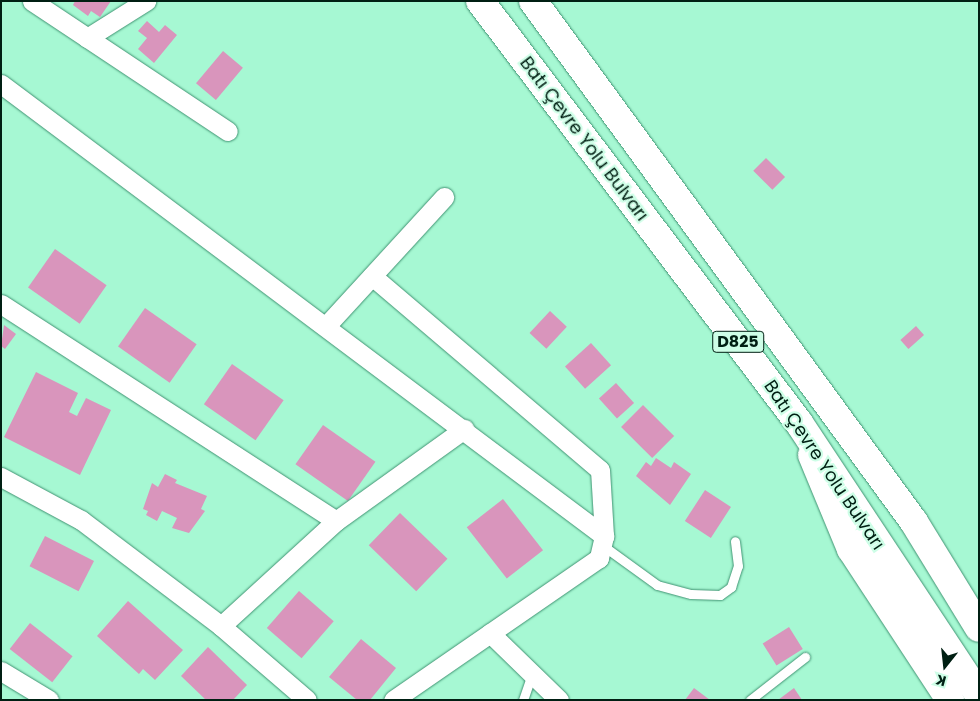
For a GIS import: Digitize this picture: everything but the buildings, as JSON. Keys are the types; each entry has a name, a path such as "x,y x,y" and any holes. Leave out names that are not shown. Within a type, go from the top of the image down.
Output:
{"main road":[{"name":"Batı Çevre Yolu Bulvarı","path":"480,1 799,424 979,695"},
{"name":"Batı Çevre Yolu Bulvarı","path":"533,1 914,522 979,628"},
{"path":"799,424 851,549 950,700"}],"street":[{"path":"32,1 228,131"},
{"path":"87,38 146,1"},
{"path":"1,84 464,429 603,540"},
{"path":"326,326 444,197"},
{"path":"372,276 600,470 603,540 599,558 393,700"},
{"path":"1,304 336,521"},
{"path":"221,626 336,521 464,429"},
{"path":"1,478 81,520 221,626 307,700"},
{"path":"490,633 559,700"},
{"path":"1,671 49,700"}],"lane":[{"path":"603,540 657,585 691,594 720,595 731,587 738,566 735,541"},
{"path":"750,700 805,657"},
{"path":"523,700 532,674"}]}
